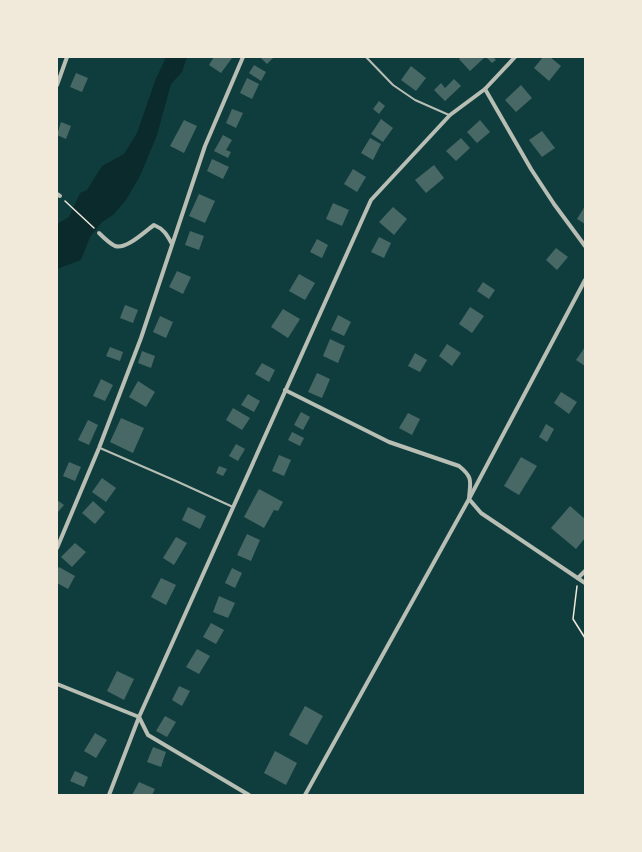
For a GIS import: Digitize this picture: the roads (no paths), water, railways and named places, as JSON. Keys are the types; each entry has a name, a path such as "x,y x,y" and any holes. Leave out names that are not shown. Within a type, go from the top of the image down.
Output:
{"street":[{"path":"57,85 67,57"},
{"path":"57,548 99,448 141,338 205,146 243,57"},
{"path":"109,795 139,717 371,200 450,115 485,89 515,57"},
{"path":"485,89 531,169 554,204 585,246"},
{"path":"99,234 110,243 123,247 154,225 161,228 166,233 172,244"},
{"path":"305,795 469,500 585,280"},
{"path":"285,390 389,442 459,466 467,472 470,478 469,500 481,513 585,583"},
{"path":"578,578 585,571"},
{"path":"57,684 139,717 148,735 249,795"}],"lane":[{"path":"366,57 393,85 415,100 450,115"},
{"path":"99,448 233,507"}],"water":[{"path":"166,57 187,57 182,72 171,84 157,135 140,176 126,200 113,215 102,222 90,237 81,260 57,269 57,224 69,217 80,193 87,190 102,166 124,154 137,133 155,81"}]}
